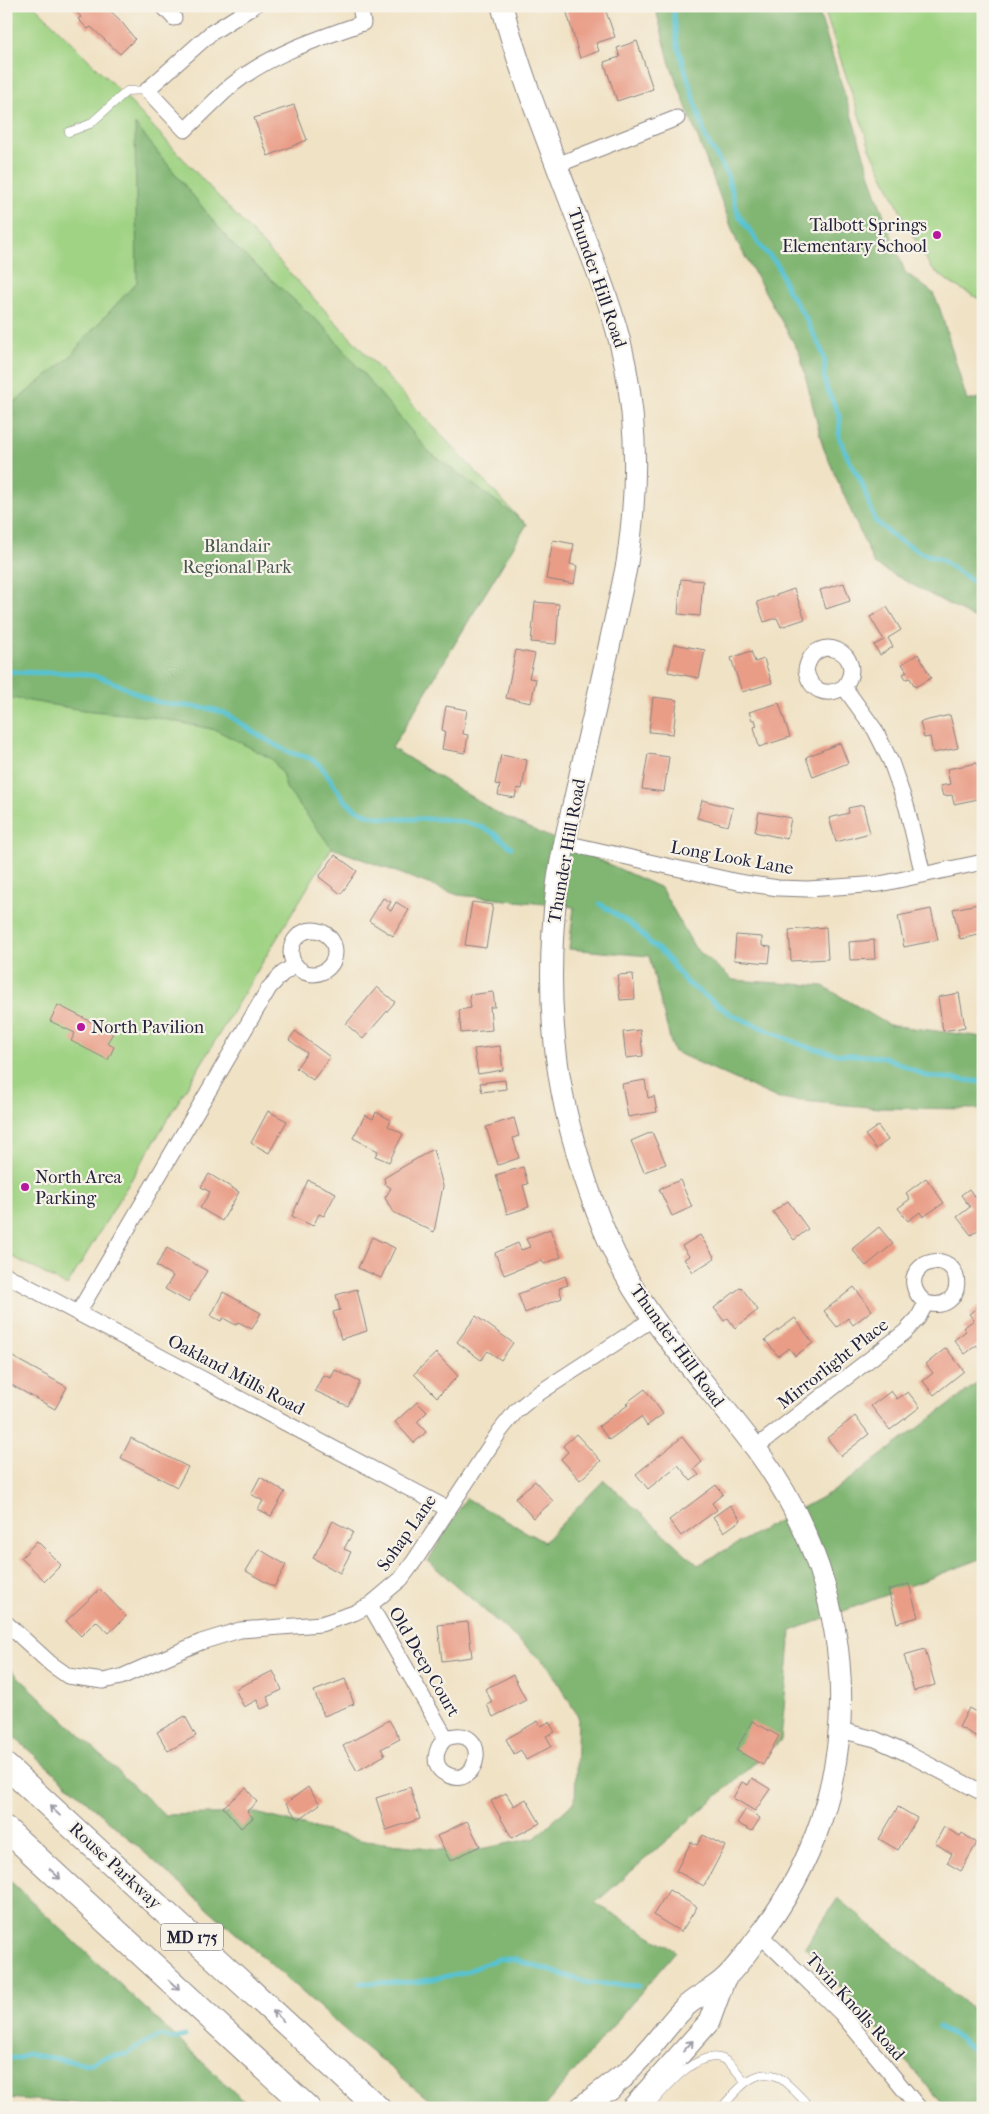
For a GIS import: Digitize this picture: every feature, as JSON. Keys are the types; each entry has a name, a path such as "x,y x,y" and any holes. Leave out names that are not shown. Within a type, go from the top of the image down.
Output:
{"main road":[{"name":"Rouse Parkway","path":"6,1766 378,2108"},
{"name":"MD 175","path":"6,1829 308,2108"},
{"path":"308,2043 392,2108"},
{"path":"582,2108 622,2077"}],"street":[{"path":"164,6 174,18"},
{"path":"254,6 211,33 147,90 185,130 233,85 256,68 310,41 362,23 360,6"},
{"name":"Thunder Hill Road","path":"502,6 523,76 603,286 621,346 634,428 636,472 634,512 627,563 565,843 558,883 551,969 556,1056 563,1096 572,1137 599,1216 631,1284 654,1318 780,1483 802,1526 815,1559 832,1615 842,1684 840,1730 833,1776 821,1819 804,1862 786,1898 760,1935 725,1978 685,2007 593,2108"},
{"path":"557,165 677,118"},
{"path":"844,686 875,730 891,762 908,808 923,875"},
{"name":"Long Look Lane","path":"565,843 738,882 778,888 837,888 880,884 983,862"},
{"path":"78,1313 269,988 294,966"},
{"name":"Oakland Mills Road","path":"6,1275 448,1509"},
{"name":"Mirrorlight Place","path":"755,1448 904,1332 918,1318 926,1303"},
{"name":"Sohap Lane","path":"6,1623 51,1664 68,1676 103,1681 121,1677 201,1642 240,1630 321,1624 370,1605 401,1579 500,1431 516,1411 533,1397 654,1318"},
{"name":"Old Deep Court","path":"370,1605 446,1738"},
{"path":"840,1730 875,1739 983,1793"},
{"name":"Twin Knolls Road","path":"760,1935 841,2013 919,2108"},
{"name":"Thunder Hill Road","path":"632,2108 709,2022 725,1978"}],"lane":[{"path":"69,132 90,124 126,92 147,90"},
{"path":"648,2108 690,2065 700,2060 720,2058 731,2065 746,2082"},
{"path":"722,2108 746,2082 763,2074 777,2076 811,2108"}],"green space":[{"name":"Blandair Regional Park","path":"6,6 35,6 117,88 518,517 527,524 67,1286 6,1253"},
{"path":"655,6 817,6 877,197 905,272 933,293 940,309 967,401 983,397 983,623 874,564 823,447 800,354 737,242 670,64"},
{"name":"Talbott Springs Elementary School","path":"823,6 978,6 983,21 983,301 952,284 931,268 905,221 870,148"},
{"path":"135,124 233,245 324,327 429,452 527,524 392,748 499,814 661,888 695,948 733,980 823,986 889,1025 983,1037 983,1109 880,1108 779,1099 673,1051 649,956 569,949 574,907 458,895 332,848 286,788 282,773 272,759 216,730 153,717 83,710 6,697 6,409 70,357 137,282"},
{"path":"983,1379 983,1558 791,1631 781,1740 595,1903 676,1951 543,2108 439,2108 353,2037 6,1730 6,1665 164,1815 256,1813 365,1841 465,1852 535,1838 575,1801 578,1716 548,1666 428,1561 466,1498 544,1542 604,1480 698,1565 835,1490"},
{"path":"6,1877 251,2108 142,2108 6,2098"},
{"path":"838,1898 983,2018 983,2108 947,2108 805,1947"}],"building":[{"path":"71,6 105,6 120,20 135,39 120,54 91,27 88,29 78,19 81,17"},
{"path":"565,6 604,6 615,37 596,43 599,51 580,58"},
{"path":"637,41 653,89 617,101 604,62 620,57 617,48"},
{"path":"294,105 307,140 268,156 254,118"},
{"path":"553,540 574,544 570,564 577,566 574,584 546,579"},
{"path":"681,579 703,581 700,616 678,614"},
{"path":"844,583 850,601 826,609 820,590"},
{"path":"794,589 805,619 781,627 777,618 764,622 757,602"},
{"path":"535,602 559,604 556,644 531,642"},
{"path":"887,607 901,630 888,638 893,647 880,655 874,645 884,640 870,617"},
{"path":"674,644 705,650 699,678 668,672"},
{"path":"516,650 535,654 529,678 536,679 531,703 506,698"},
{"path":"751,651 755,662 764,659 772,683 742,692 731,658"},
{"path":"918,654 931,678 915,687 910,678 906,679 903,674 907,672 902,664"},
{"path":"653,697 677,700 673,734 649,732"},
{"path":"779,703 790,737 759,747 754,727 757,726 749,712"},
{"path":"446,706 467,710 463,734 468,735 465,753 442,749 445,731 442,730"},
{"path":"950,715 958,748 933,753 930,737 924,738 920,722"},
{"path":"840,743 848,763 813,777 806,757"},
{"path":"648,754 669,757 664,792 642,789"},
{"path":"501,755 527,760 522,789 517,788 515,798 498,795 500,785 495,784"},
{"path":"977,763 980,777 983,777 983,798 954,804 952,795 943,796 940,786 950,784 947,769"},
{"path":"702,800 733,808 728,826 697,818"},
{"path":"863,805 870,833 836,842 829,818 849,813 848,808"},
{"path":"759,812 791,818 787,839 755,832"},
{"path":"335,855 357,871 341,894 319,877"},
{"path":"383,898 391,902 387,908 391,911 396,902 409,910 393,936 369,921"},
{"path":"472,902 493,905 486,948 465,945"},
{"path":"983,903 983,934 960,939 953,909"},
{"path":"931,909 938,940 904,947 898,916"},
{"path":"826,927 828,959 791,961 789,930"},
{"path":"736,935 762,937 762,946 771,947 769,963 734,960"},
{"path":"874,940 875,959 850,960 849,942"},
{"path":"633,974 635,999 620,1000 617,975"},
{"path":"377,987 395,1002 363,1039 346,1024"},
{"path":"493,992 495,1007 490,1007 492,1030 461,1033 459,1010 471,1008 469,995"},
{"path":"959,993 965,1027 943,1031 938,997"},
{"name":"North Pavilion","path":"58,1005 113,1033 107,1043 114,1047 108,1060 71,1041 75,1033 50,1021"},
{"path":"640,1030 643,1056 626,1058 623,1032"},
{"path":"295,1031 330,1057 313,1080 296,1068 307,1053 289,1040"},
{"path":"500,1046 503,1070 478,1074 474,1049"},
{"path":"505,1080 506,1089 482,1092 480,1083"},
{"path":"645,1080 648,1098 654,1096 657,1112 628,1117 622,1084"},
{"path":"268,1111 287,1121 269,1153 251,1143"},
{"path":"376,1112 391,1120 388,1126 403,1134 389,1162 375,1156 378,1151 353,1138 365,1115 373,1119"},
{"path":"514,1118 519,1136 513,1138 519,1158 498,1165 486,1127"},
{"path":"878,1126 888,1140 876,1149 865,1135"},
{"path":"652,1132 666,1164 644,1172 631,1141"},
{"path":"433,1149 443,1186 434,1232 393,1212 385,1198 391,1188 385,1184 384,1178"},
{"path":"523,1167 528,1184 523,1185 529,1207 507,1214 496,1175"},
{"path":"209,1174 239,1192 222,1221 200,1208 210,1192 201,1187"},
{"path":"926,1178 944,1203 923,1217 920,1212 908,1221 898,1208 910,1199 906,1193"},
{"path":"308,1180 336,1193 324,1216 319,1214 313,1226 292,1216"},
{"path":"680,1180 692,1207 672,1216 659,1189"},
{"path":"969,1189 983,1208 983,1226 971,1235 957,1217 970,1207 961,1195"},
{"path":"788,1201 808,1229 794,1240 773,1212"},
{"path":"879,1227 893,1244 866,1266 852,1249"},
{"path":"550,1229 561,1257 544,1264 542,1260 504,1275 495,1253 518,1243 521,1250 530,1247 526,1239"},
{"path":"700,1235 715,1258 693,1272 684,1259 689,1256 682,1246"},
{"path":"372,1237 395,1248 381,1278 358,1268"},
{"path":"167,1248 207,1271 188,1302 165,1289 173,1276 156,1266"},
{"path":"565,1276 568,1285 559,1288 562,1298 525,1313 518,1294"},
{"path":"741,1287 758,1310 735,1328 728,1318 724,1321 714,1308"},
{"path":"854,1287 872,1310 853,1325 848,1318 837,1327 824,1311"},
{"path":"357,1289 367,1331 341,1339 333,1312 340,1310 336,1295"},
{"path":"223,1292 261,1313 252,1329 238,1322 236,1325 223,1318 221,1321 211,1316"},
{"path":"983,1303 983,1353 977,1345 965,1354 954,1340 966,1331 963,1328 974,1320 969,1314"},
{"path":"476,1316 513,1343 501,1360 488,1351 481,1360 457,1342"},
{"path":"795,1318 813,1343 795,1356 789,1348 778,1356 765,1340"},
{"path":"946,1348 964,1371 934,1395 923,1381 933,1373 926,1364"},
{"path":"436,1353 458,1376 437,1397 414,1374"},
{"path":"9,1355 67,1387 55,1409 6,1382 6,1360"},
{"path":"335,1370 360,1382 348,1406 315,1391 323,1375 331,1378"},
{"path":"645,1389 663,1414 647,1426 641,1417 609,1440 599,1426 628,1405 626,1403"},
{"path":"891,1391 897,1399 908,1392 920,1407 890,1430 871,1406"},
{"path":"417,1402 427,1412 417,1422 426,1432 414,1443 395,1422"},
{"path":"855,1416 869,1434 841,1456 827,1438"},
{"path":"576,1434 601,1461 580,1480 561,1459 568,1452 563,1446"},
{"path":"682,1437 702,1462 694,1469 699,1475 691,1481 678,1465 648,1489 636,1474"},
{"path":"131,1438 188,1467 177,1487 121,1458"},
{"path":"260,1477 285,1492 271,1516 258,1509 263,1501 251,1494"},
{"path":"535,1481 553,1501 533,1518 515,1498"},
{"path":"716,1485 723,1494 712,1503 717,1510 681,1536 669,1520"},
{"path":"730,1505 741,1520 724,1532 713,1517"},
{"path":"333,1521 353,1532 344,1549 351,1552 340,1573 313,1558"},
{"path":"37,1541 61,1565 45,1581 21,1558"},
{"path":"259,1549 286,1565 274,1587 246,1571"},
{"path":"909,1584 918,1617 897,1623 888,1590"},
{"path":"100,1589 126,1616 109,1633 96,1621 81,1636 66,1621"},
{"path":"468,1622 472,1657 442,1661 438,1625"},
{"path":"925,1649 935,1685 914,1691 904,1655"},
{"path":"273,1671 282,1690 267,1697 271,1705 261,1709 257,1700 244,1707 235,1689"},
{"path":"513,1675 526,1700 493,1717 487,1705 492,1702 485,1689"},
{"path":"345,1679 354,1704 324,1716 314,1691"},
{"path":"969,1708 983,1716 983,1740 959,1727"},
{"path":"185,1716 196,1736 168,1751 157,1732"},
{"path":"389,1720 400,1739 381,1749 385,1755 357,1771 343,1746"},
{"path":"538,1721 541,1726 549,1722 555,1732 546,1736 552,1746 526,1760 521,1750 514,1754 506,1739"},
{"path":"752,1721 779,1736 763,1765 736,1750"},
{"path":"752,1778 770,1789 755,1811 733,1798 742,1782 748,1785"},
{"path":"308,1787 320,1804 298,1820 286,1803"},
{"path":"410,1787 420,1819 386,1830 376,1798"},
{"path":"246,1788 257,1802 247,1811 253,1818 241,1828 223,1807"},
{"path":"506,1793 514,1806 526,1799 540,1823 512,1838 491,1801"},
{"path":"898,1807 917,1818 898,1850 879,1839"},
{"path":"746,1809 760,1818 752,1831 737,1823"},
{"path":"467,1821 480,1846 450,1861 437,1836"},
{"path":"944,1827 960,1836 962,1833 977,1843 961,1871 947,1863 952,1854 935,1843"},
{"path":"703,1835 725,1846 704,1886 676,1871 691,1842 697,1845"},
{"path":"669,1890 697,1907 681,1932 653,1915"}],"waterway":[{"path":"673,6 677,43 706,139 727,174 738,214 762,248 777,264 787,289 805,317 821,349 825,362 824,376 827,389 840,417 839,437 862,483 875,521 898,540 921,553 940,559 983,588"},
{"path":"6,671 89,675 112,682 157,702 201,707 223,713 279,747 309,758 317,763 345,801 364,813 385,818 438,819 467,823 493,833 511,847"},
{"path":"600,904 635,927 664,954 686,982 732,1015 804,1046 836,1054 885,1057 926,1076 983,1082"},
{"path":"360,1983 417,1982 463,1973 497,1959 513,1959 589,1983 639,1986"},
{"path":"938,2027 959,2038 983,2058"},
{"path":"6,2058 20,2058 27,2054 89,2064 103,2058 127,2054 144,2043 161,2036 172,2039 185,2036"}],"place":[{"name":"Talbott Springs Elementary School","path":"937,235"},
{"name":"North Pavilion","path":"81,1027"},
{"name":"North Area Parking","path":"25,1187"}]}
